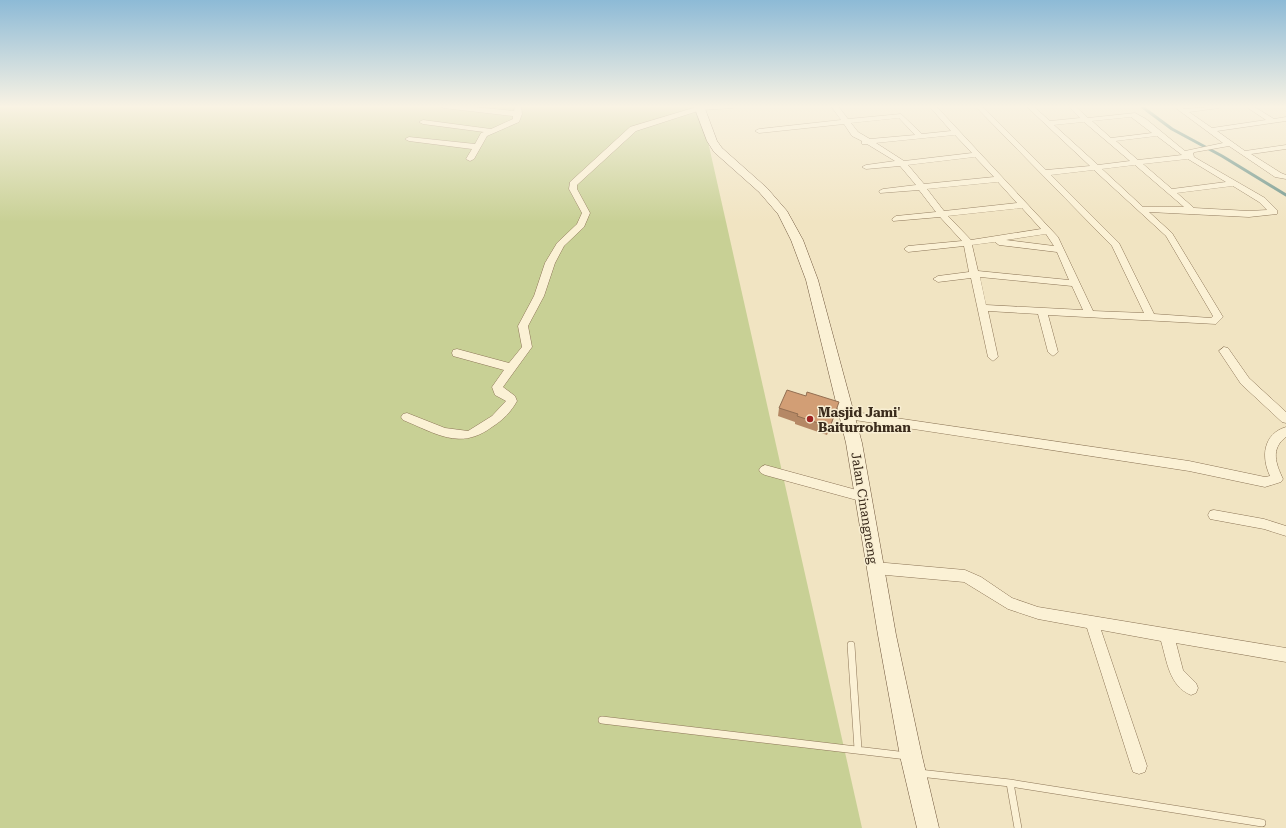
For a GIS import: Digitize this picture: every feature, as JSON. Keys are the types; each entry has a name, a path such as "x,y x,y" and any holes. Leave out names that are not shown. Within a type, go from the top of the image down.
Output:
{"street":[{"path":"457,145 477,147 470,159"},
{"path":"407,417 455,434 468,434 478,431 494,421 510,404 511,398 499,392 497,387 527,347 523,326 539,296 552,259 560,245 584,221 586,213 573,189 573,184 616,145"},
{"name":"Jalan Cinangneng","path":"714,145 718,150 775,202 783,213 797,240 812,280 848,415 864,497 875,568 911,756 928,828"},
{"path":"870,145 902,163 942,214 967,241 993,357"},
{"path":"968,145 1048,231 1060,250 1089,313"},
{"path":"1017,145 1116,245 1151,316"},
{"path":"983,308 1151,316 1213,322 1218,317 1175,242 1142,209 1071,145"},
{"path":"1115,145 1192,210"},
{"path":"1142,209 1192,210 1249,214 1274,212 1262,200 1233,184 1191,153 1176,145"},
{"path":"1045,173 1136,163 1227,145"},
{"path":"1231,145 1278,175 1286,177"},
{"path":"1245,153 1286,146"},
{"path":"866,167 977,155"},
{"path":"883,191 1000,179"},
{"path":"1170,192 1233,184"},
{"path":"896,219 1024,205"},
{"path":"908,249 1048,231"},
{"path":"984,240 1060,250"},
{"path":"938,279 975,274 1074,283"},
{"path":"1042,311 1053,352"},
{"path":"1224,351 1244,381 1286,419"},
{"path":"458,353 512,368"},
{"path":"848,415 1190,466 1266,482 1282,478"},
{"path":"1282,478 1272,468 1269,449 1274,439 1286,431"},
{"path":"765,470 864,497"},
{"path":"1214,515 1264,524 1286,532"},
{"path":"875,568 965,576 976,581 1000,598 1020,608 1092,622 1286,655"},
{"path":"1092,622 1139,766"},
{"path":"1167,635 1177,674 1192,688"}],"lane":[{"path":"851,645 858,749"},
{"path":"602,720 911,756"},
{"path":"916,773 1010,783 1262,823"},
{"path":"1010,783 1018,828"}],"green space":[{"path":"0,145 709,145 862,828 0,828"}],"building":[{"name":"Masjid Jami' Baiturrohman","path":"787,390 806,396 807,392 839,402 830,427 797,416 798,414 779,408"}],"waterway":[{"path":"1201,145 1286,195"}],"place":[{"name":"Masjid Jami' Baiturrohman","path":"810,419"}]}
